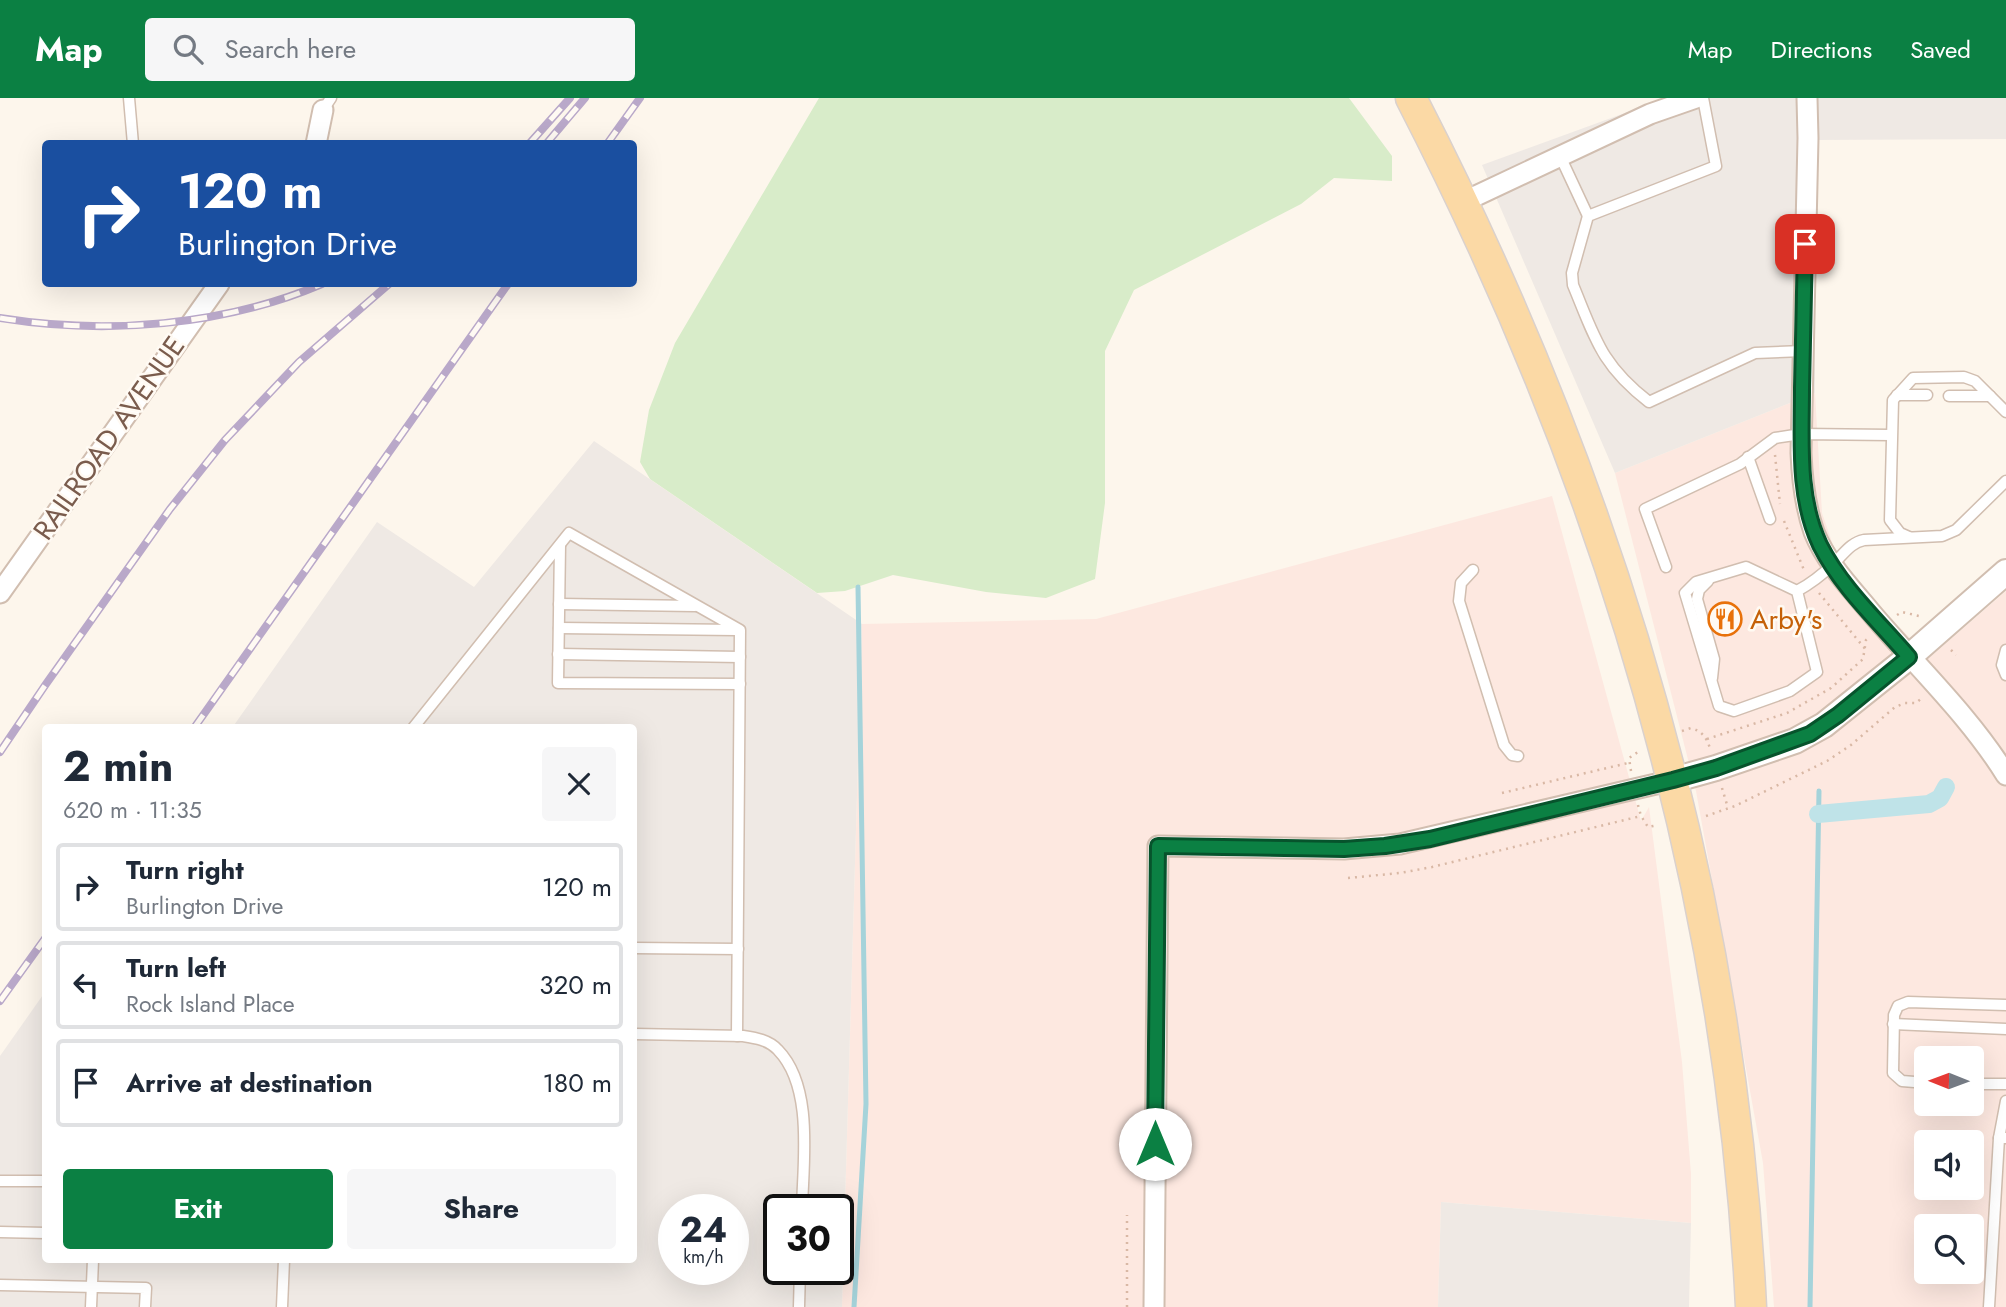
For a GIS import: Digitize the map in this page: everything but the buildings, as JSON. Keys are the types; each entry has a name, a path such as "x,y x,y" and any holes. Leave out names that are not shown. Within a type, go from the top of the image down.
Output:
{"main road":[{"path":"1411,98 1464,202 1541,376 1597,523 1634,639 1673,780 1704,917 1736,1129 1751,1307"}],"street":[{"path":"1464,202 1658,110 1696,98"},
{"path":"1807,98 1801,434 1802,470 1815,532 1832,565 1974,730 2006,775"},
{"path":"317,140 327,104"},
{"name":"RAILROAD AVENUE","path":"0,593 216,287"},
{"path":"1154,1307 1158,846 1371,848 1430,839 1716,768 1810,734 1838,715 1909,657 2006,572"}],"lane":[{"path":"129,98 133,140"},
{"path":"1588,216 1716,166 1703,98"},
{"path":"1560,155 1588,216 1572,274 1573,285 1601,353 1629,387 1649,402 1755,353 1803,351"},
{"path":"1910,538 1900,533 1891,520 1893,400 1913,378 1964,377 1975,380 2006,412"},
{"path":"1897,395 1927,396"},
{"path":"1950,396 1990,396"},
{"path":"1666,567 1645,509 1740,464 1775,438 1801,434 1891,435"},
{"path":"1748,457 1770,519"},
{"path":"1797,591 1832,565 1854,542 1942,536 1956,530 2006,481"},
{"path":"416,724 569,533 740,630"},
{"path":"560,545 558,683 740,684"},
{"path":"1746,567 1797,591 1817,672 1790,691 1734,711 1718,706 1685,593 1696,582 1746,567"},
{"path":"1473,570 1461,583 1460,601 1504,745 1512,755 1518,756"},
{"path":"559,604 698,607"},
{"path":"559,628 740,630"},
{"path":"737,1035 740,630"},
{"path":"2006,650 2002,665 2006,675"},
{"path":"558,654 740,657"},
{"path":"637,948 738,949"},
{"path":"1914,1082 1902,1081 1893,1073 1895,1010 1898,1006 1908,1002 2006,1005"},
{"path":"1894,1024 2006,1029"},
{"path":"637,1034 737,1035 761,1039 777,1048 796,1083 804,1122 802,1194"},
{"path":"1984,1084 2006,1084"},
{"path":"1989,1307 2006,1101"},
{"path":"0,1181 42,1181"},
{"path":"0,1231 42,1233"},
{"path":"91,1307 93,1263"},
{"path":"282,1307 284,1263"},
{"path":"0,1284 146,1288 145,1307"},
{"path":"799,1307 800,1285"}],"path":[{"path":"1707,739 1787,713 1831,688 1858,666 1863,659 1866,640 1902,612 1919,616 1956,655"},
{"path":"1728,808 1827,761 1852,745 1895,708 1905,703 1916,703 1935,686"},
{"path":"1503,793 1629,762"},
{"path":"1348,878 1432,867 1641,816"},
{"path":"1126,1307 1127,1216"}],"shaded area":[{"path":"1666,98 2006,98 2006,139 1815,140 1815,393 1615,473 1482,165"},
{"path":"1815,393 1822,513 1833,545 1847,572 1929,658 2006,591 2006,1307 1774,1307 1763,1163 1696,791 1615,473"},
{"path":"594,441 862,624 845,1194 763,1194 763,1285 843,1285 842,1307 0,1307 0,1056 42,996 42,1263 637,1263 637,724 235,724 377,522 474,587"},
{"path":"1552,496 1641,821 1649,807 1682,1062 1691,1174 1691,1223 1441,1202 1438,1307 842,1307 843,1285 854,1285 854,1194 845,1194 862,624 1096,619"},
{"path":"1441,1202 1691,1223 1689,1307 1438,1307"}],"green space":[{"path":"819,98 1349,98 1392,156 1392,181 1334,178 1301,204 1134,290 1105,351 1105,503 1095,579 1046,598 986,592 893,575 845,591 817,593 650,479 640,462 649,410 675,343"}],"waterway":[{"path":"854,1307 866,1104 858,587"},
{"path":"1818,814 1929,804 1940,798 1946,787"},
{"path":"1810,1307 1819,791"}],"railway":[{"path":"533,140 570,98"},
{"path":"549,140 585,98"},
{"path":"610,140 640,98"},
{"path":"0,318 81,326 164,323 245,309 314,287"},
{"path":"0,752 170,509 225,440 299,362 386,287"},
{"path":"197,724 506,287"},
{"path":"0,1001 42,943"}],"place":[{"name":"Arby's","path":"1725,619"}],"route":[{"path":"1155,1144 1158,846 1371,848 1430,839 1673,780 1716,768 1810,734 1838,715 1909,657 1827,557 1815,532 1807,504 1801,453 1805,244"}]}
